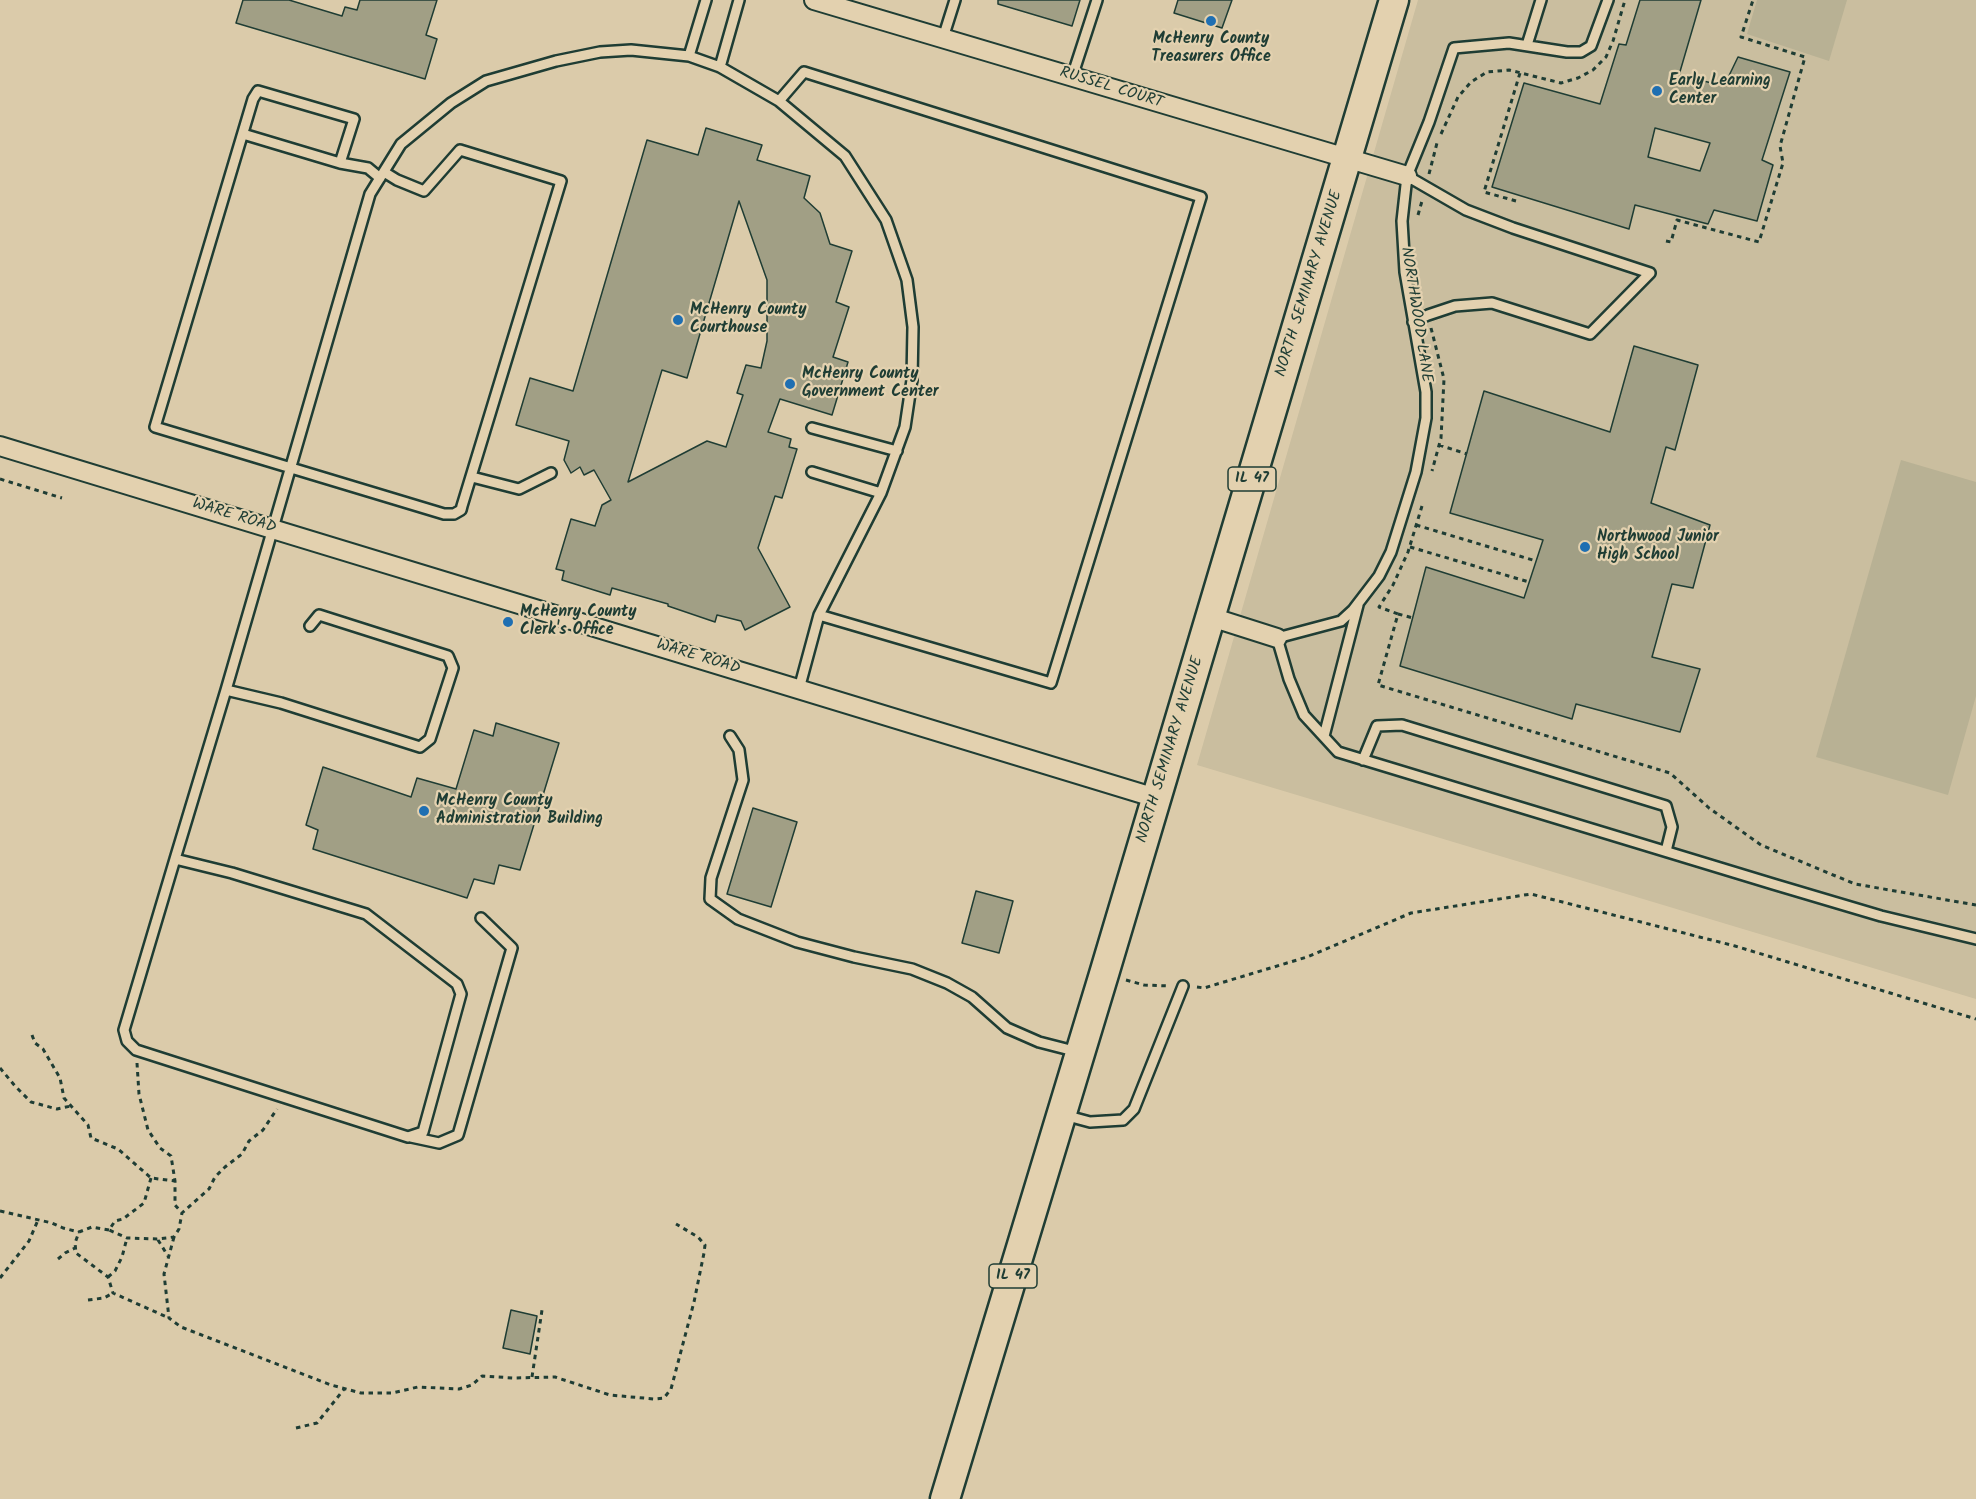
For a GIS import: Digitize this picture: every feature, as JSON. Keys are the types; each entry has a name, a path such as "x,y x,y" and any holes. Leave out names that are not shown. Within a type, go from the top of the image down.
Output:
{"main road":[{"name":"NORTH SEMINARY AVENUE","path":"945,1499 1394,0"}],"street":[{"name":"RUSSEL COURT","path":"814,0 1407,176"},
{"name":"WARE ROAD","path":"0,446 1156,798"},
{"path":"1210,617 1277,638"}],"lane":[{"path":"689,56 706,0"},
{"path":"720,67 740,0"},
{"path":"943,38 955,0"},
{"path":"1072,77 1097,0"},
{"path":"1527,45 1541,0"},
{"name":"NORTHWOOD LANE","path":"1277,638 1341,621 1359,603 1379,576 1391,552 1416,472 1426,418 1426,392 1405,272 1402,220 1407,176 1429,122 1454,48 1509,42 1567,52 1581,52 1591,46 1608,0"},
{"path":"481,918 512,948 458,1135 439,1143 408,1137 136,1050 127,1041 124,1030 226,690 370,194 401,144 436,114 486,81 556,61 600,52 632,51 689,56 720,67 779,101 845,156 886,220 907,280 913,327 912,380 905,427 881,493 819,615 798,689"},
{"path":"779,101 804,72 1201,197 1051,682 819,615"},
{"path":"243,134 340,163 368,168 424,190 460,150 561,181 472,477 460,510 450,515 155,427 253,99 258,91 354,119 340,163"},
{"path":"1407,176 1466,210 1513,228 1650,273 1590,334 1492,303 1455,306 1413,322"},
{"path":"812,428 897,451"},
{"path":"812,472 881,493"},
{"path":"472,477 519,489 551,473"},
{"path":"1324,736 1359,603"},
{"path":"226,690 281,704 420,747 430,739 453,669 448,656 319,615 310,626"},
{"path":"1277,638 1288,679 1305,715 1338,752 1881,916 1976,939"},
{"path":"1363,760 1377,726 1402,725 1666,806 1672,827 1666,851"},
{"path":"730,736 740,750 743,780 711,878 710,900 738,919 797,942 912,969 947,983 972,996 1007,1028 1039,1042 1080,1053"},
{"path":"175,859 232,873 366,914 457,984 461,994 423,1132 408,1137"},
{"path":"1061,1115 1090,1122 1123,1120 1134,1109 1183,986"}],"path":[{"path":"1417,219 1437,143 1458,97 1471,82 1488,72 1509,70 1561,83 1593,70 1606,57 1625,0"},
{"path":"1666,241 1671,242 1677,220 1759,242 1783,163 1780,146 1805,57 1741,37 1752,0"},
{"path":"1516,201 1484,192 1520,73"},
{"path":"1428,315 1444,379 1439,445 1429,479"},
{"path":"1439,445 1467,454"},
{"path":"0,479 62,498"},
{"path":"1413,618 1379,607 1393,585 1410,546 1423,502"},
{"path":"1416,525 1536,561"},
{"path":"1410,546 1529,582"},
{"path":"1398,614 1378,685 1670,773 1709,808 1761,845 1855,884 1976,905"},
{"path":"1104,974 1144,985 1204,988 1307,957 1412,913 1531,894 1736,945 1976,1019"},
{"path":"32,1035 35,1043 43,1049 60,1078 64,1098 88,1125 91,1138 118,1149 151,1178 175,1181"},
{"path":"136,1050 139,1094 148,1130 160,1148 171,1156 175,1181 175,1205 182,1213"},
{"path":"0,1068 31,1102 57,1109 71,1106"},
{"path":"169,1318 164,1274 182,1213 209,1189 225,1167 242,1154 249,1140 263,1130 273,1117 283,1097"},
{"path":"109,1230 116,1221 123,1219 144,1203 151,1178"},
{"path":"0,1211 52,1222 63,1228 79,1232 92,1227 109,1230 127,1238 174,1237"},
{"path":"0,1278 29,1241 38,1220"},
{"path":"79,1232 76,1253 108,1277 113,1293 169,1318 181,1327 331,1385 361,1393 392,1393 418,1387 459,1389 472,1385 482,1376 555,1377 610,1395 664,1398 671,1389 676,1373 694,1302 705,1245 688,1230 676,1224"},
{"path":"108,1277 115,1271 122,1257 127,1238"},
{"path":"158,1239 168,1256"},
{"path":"58,1259 65,1252 75,1248"},
{"path":"88,1300 104,1298 113,1293"},
{"path":"532,1377 542,1310"},
{"path":"296,1428 317,1423 345,1388"}],"shaded area":[{"path":"1418,0 1976,0 1976,999 1197,765"},
{"path":"1757,0 1847,0 1829,61 1747,34"},
{"path":"1901,460 1976,482 1976,696 1948,795 1816,757"}],"building":[{"path":"243,0 289,0 342,16 345,7 357,10 360,0 437,0 426,35 437,39 425,79 236,23"},
{"path":"998,0 1080,0 1072,26 998,4"},
{"name":"McHenry County Treasurers Office","path":"1178,0 1232,0 1222,28 1174,13"},
{"path":"1640,0 1701,0 1679,75 1724,86 1738,57 1790,72 1762,160 1773,165 1757,221 1714,210 1708,224 1635,205 1629,229 1492,187 1524,83 1600,104 1619,44 1626,45","holes":["1655,128 1710,143 1700,171 1648,157"]},
{"name":"McHenry County Government Center","path":"706,128 762,145 757,160 810,176 804,198 820,213 830,244 852,251 836,302 849,307 833,357 848,362 832,415 780,399 768,432 791,439 789,447 797,449 782,498 775,496 758,548 790,607 745,630 741,621 717,615 715,622 668,606 668,604 612,588 610,595 562,580 564,571 556,569 571,519 595,526 602,505 611,500 594,470 584,475 580,467 571,473 564,460 569,441 516,425 530,378 573,391 647,140 698,155","holes":["739,201 767,280 767,341 761,368 746,365 737,393 743,395 726,447 707,441 628,482 662,370 687,378"]},
{"name":"Northwood Junior High School","path":"1634,346 1698,365 1675,450 1666,447 1651,503 1710,525 1693,588 1672,584 1652,657 1700,669 1680,732 1576,704 1572,719 1400,666 1426,567 1524,598 1543,540 1450,513 1484,391 1610,432"},
{"name":"McHenry County Administration Building","path":"496,723 559,743 520,870 499,865 494,884 474,879 467,898 313,849 318,830 306,825 323,767 411,797 417,778 456,789 474,730 493,736"},
{"path":"753,808 797,822 771,907 727,894"},
{"path":"976,891 1013,901 999,953 962,943"},
{"path":"511,1310 537,1316 530,1354 503,1348"}],"place":[{"name":"McHenry County Treasurers Office","path":"1211,21"},
{"name":"Early Learning Center","path":"1657,91"},
{"name":"McHenry County Courthouse","path":"678,320"},
{"name":"McHenry County Government Center","path":"790,384"},
{"name":"Northwood Junior High School","path":"1585,547"},
{"name":"McHenry County Clerk's Office","path":"508,622"},
{"name":"McHenry County Administration Building","path":"424,811"}]}
